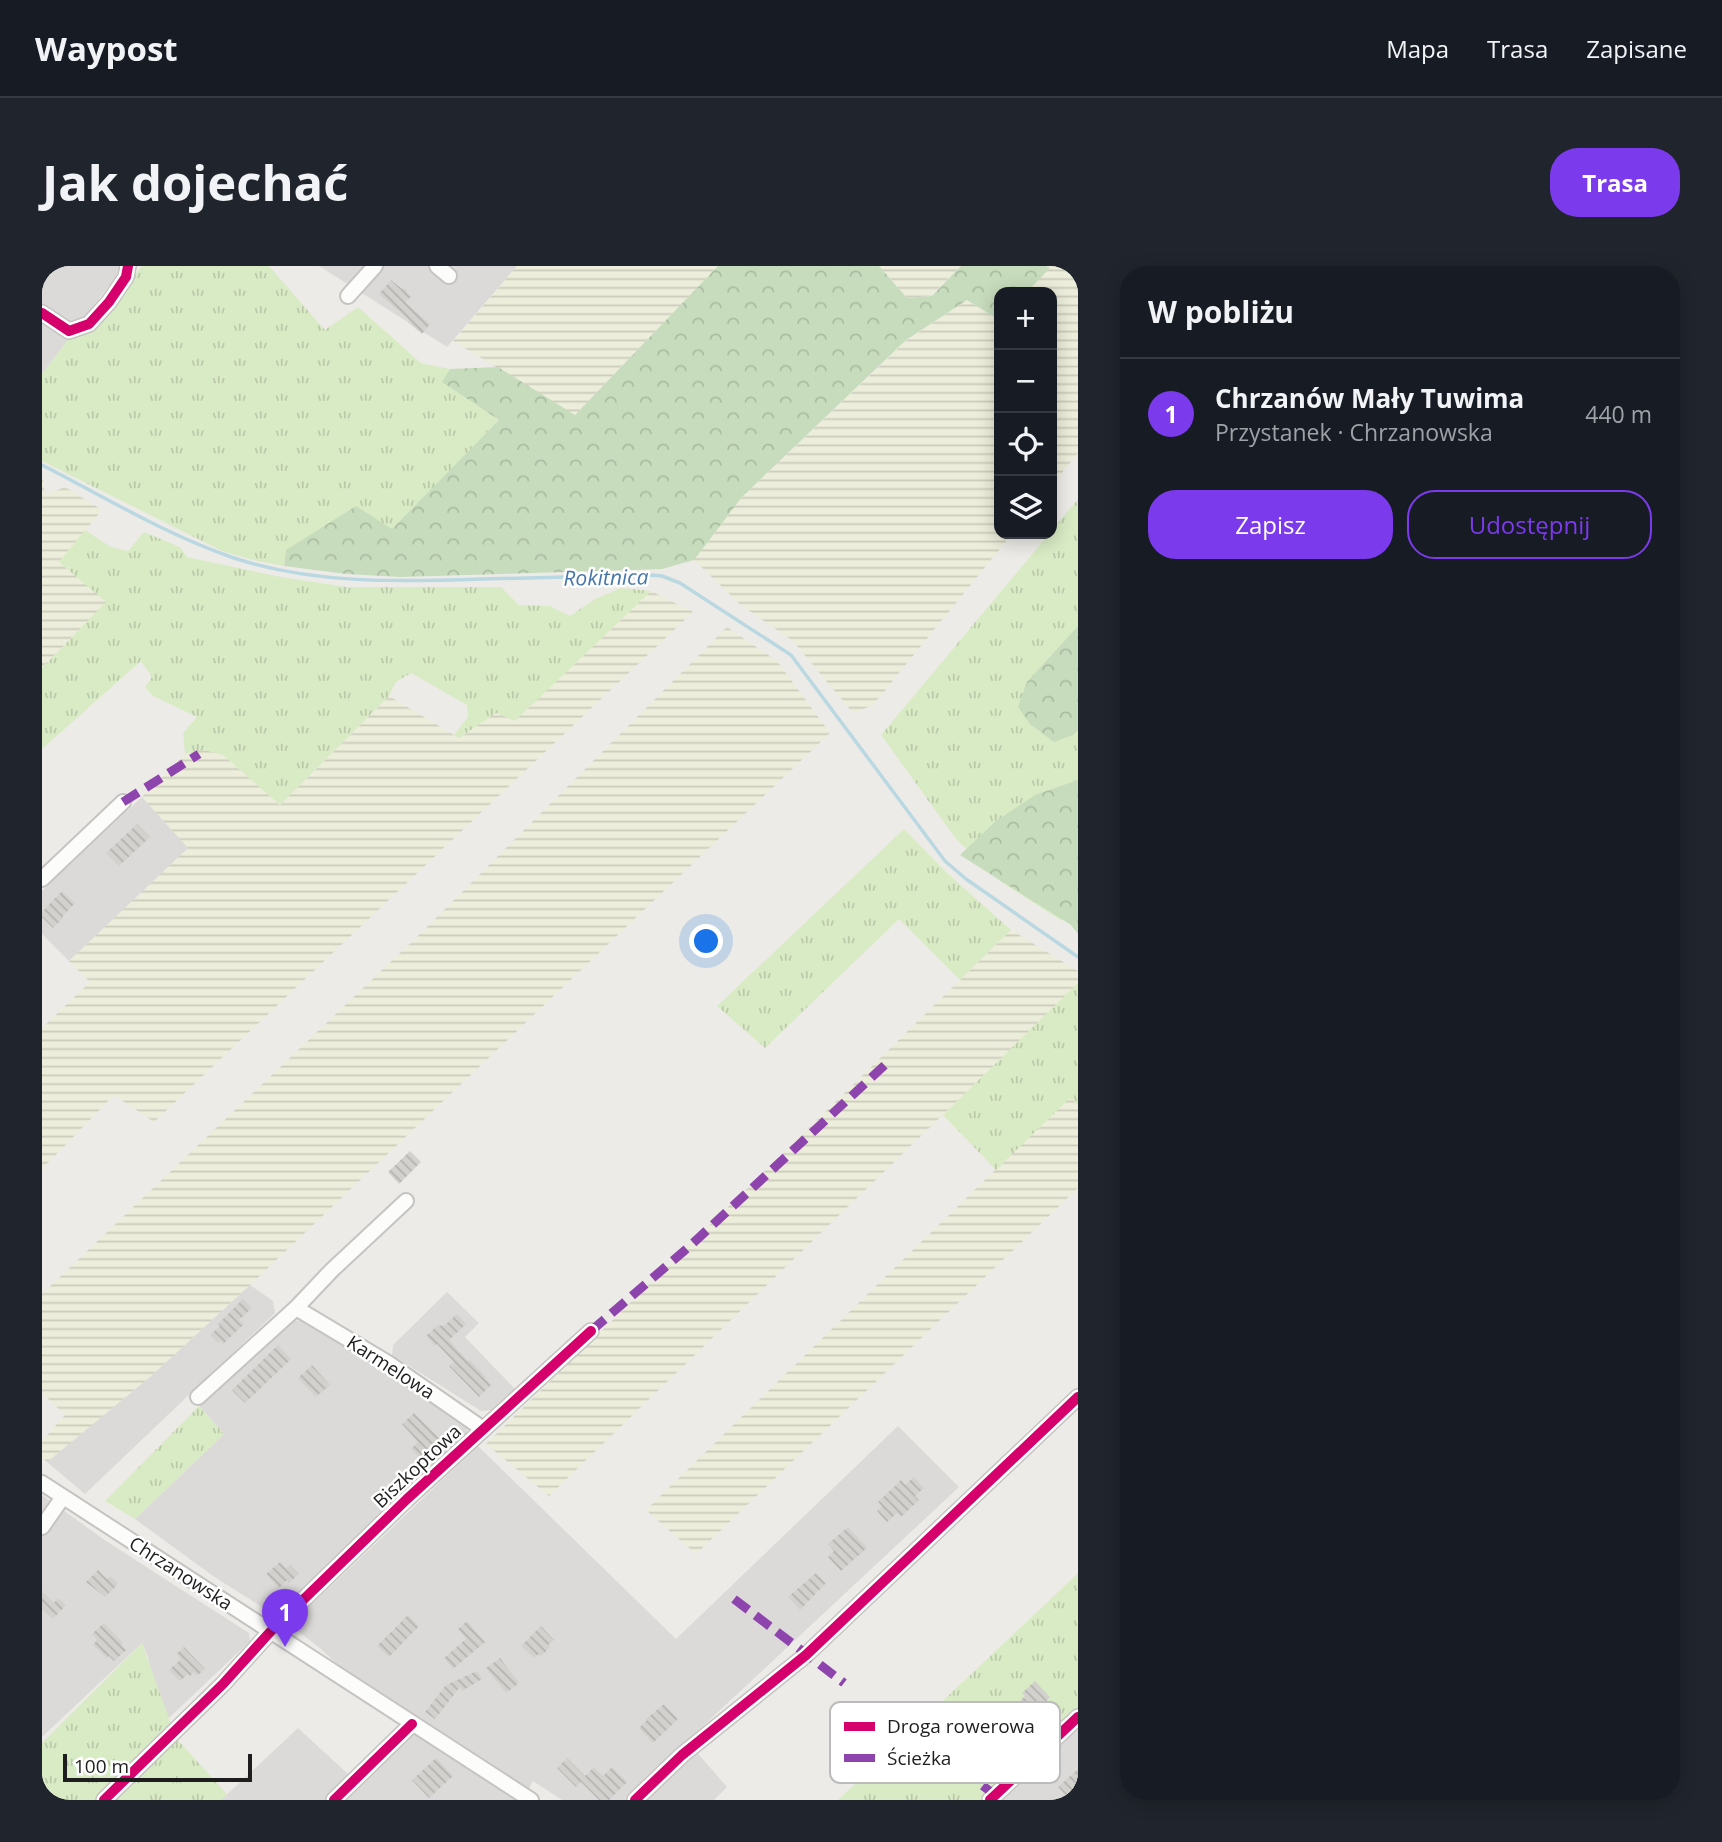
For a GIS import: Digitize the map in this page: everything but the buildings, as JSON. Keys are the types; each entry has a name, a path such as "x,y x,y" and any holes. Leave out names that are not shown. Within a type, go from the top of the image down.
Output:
{"street":[{"path":"42,313 69,331 89,324 115,294 126,277 128,266"},
{"path":"348,296 375,266"},
{"path":"42,879 123,802"},
{"path":"198,1397 296,1308 332,1270 406,1201"},
{"name":"Karmelowa","path":"296,1308 388,1363 483,1429"},
{"name":"Biszkoptowa","path":"104,1800 223,1684 271,1631 407,1499 591,1331"},
{"path":"635,1800 682,1755 806,1655 1078,1397"},
{"name":"Chrzanowska","path":"42,1483 525,1799"},
{"path":"42,1527 63,1497"},
{"path":"1060,1734 1078,1717"},
{"path":"334,1800 412,1724"},
{"path":"990,1800 1008,1783"}],"shaded area":[{"path":"42,266 124,266 42,374"},
{"path":"319,266 517,266 447,347"},
{"path":"142,797 189,848 69,961 42,934 42,891"},
{"path":"250,1285 273,1301 275,1313 85,1494 47,1462 151,1376"},
{"path":"447,1292 479,1323 465,1337 515,1389 492,1410 481,1411 392,1355 393,1345"},
{"path":"303,1320 467,1425 467,1435 282,1611 273,1614 213,1576 135,1519 224,1434 199,1406 288,1321"},
{"path":"898,1426 959,1487 687,1741 727,1787 714,1800 562,1800 533,1781 523,1800 221,1800 298,1728 348,1774 400,1725 320,1648 290,1625 478,1446 676,1639"},
{"path":"42,1495 106,1541 249,1633 250,1641 169,1718 158,1708 148,1657 142,1643 42,1737"},
{"path":"1078,1712 1078,1800 987,1800 1005,1783 1060,1783 1060,1729"}],"green space":[{"path":"142,266 269,266 325,330 358,307 421,363 450,369 443,382 499,420 392,530 286,550 284,566 222,551 42,461 42,374 70,337 119,296"},
{"path":"517,266 718,266 575,415 453,341"},
{"path":"718,266 879,266 907,298 932,296 961,266 1050,268 1032,287 994,287 994,317 967,300 906,340 742,497 694,560 662,569 400,577 346,574 284,566 286,550 356,506 392,529 499,420 442,382 450,369 498,367 575,415"},
{"path":"879,266 961,266 931,296 907,298"},
{"path":"1046,266 1078,266 1078,453 1057,479 1057,287 1032,287 1049,269"},
{"path":"967,300 994,317 994,539 1008,539 873,705 853,713 793,641 741,605 694,560 742,497 907,340"},
{"path":"42,475 45,495 65,487 102,510 59,562 107,602 42,668"},
{"path":"1078,499 1078,902 1062,921 998,880 956,839 881,735 1045,539 1057,539 1057,524"},
{"path":"85,530 111,547 128,551 144,532 180,547 187,557 281,577 347,587 501,587 519,605 550,606 570,616 595,599 621,588 651,591 515,721 496,713 459,738 454,735 468,717 467,705 411,673 396,682 389,696 280,805 223,755 204,750 185,754 183,733 197,717 153,696 145,687 152,677 141,661 42,749 42,668 106,602 59,562"},
{"path":"651,591 693,612 154,1122 114,1095 42,1169 42,1028 90,982 69,961 188,848 142,797 185,754 204,749 223,755 280,805 389,696 459,738 496,712 515,720"},
{"path":"1078,626 1078,730 1073,735 1054,742 1030,724 1018,707 1027,682"},
{"path":"727,627 777,661 830,733 250,1285 151,1376 47,1462 42,1457 42,1441 65,1415 42,1393 42,1294 423,931"},
{"path":"1078,780 1078,934 1071,925 960,855 996,821 1035,795"},
{"path":"904,829 946,872 1011,930 960,980 899,919 765,1048 717,1006"},
{"path":"1011,930 1078,971 1078,984 549,1496 486,1444"},
{"path":"1078,983 1078,1105 1070,1098 996,1170 943,1115"},
{"path":"1070,1097 1078,1105 1078,1188 696,1554 646,1510"},
{"path":"199,1406 224,1434 135,1519 105,1501"},
{"path":"1078,1573 1078,1712 1060,1729 1060,1702 942,1702"},
{"path":"142,1643 176,1738 227,1794 221,1800 42,1800 42,1743"},
{"path":"856,1783 1005,1783 987,1800 838,1800"}],"waterway":[{"name":"Rokitnica","path":"42,465 136,515 209,549 294,573 388,581 652,575 680,583 791,655 945,861 966,879 1078,957"}],"marked path":[{"path":"123,802 199,754"},
{"path":"591,1331 691,1245 886,1064"},
{"path":"734,1599 844,1683"},
{"path":"979,1783 995,1795"}],"cycle path":[{"path":"42,313 69,331 89,324 109,302 126,277 128,266"},
{"path":"104,1800 223,1684 271,1631 407,1499 591,1331"},
{"path":"635,1800 682,1755 806,1655 1078,1397"},
{"path":"1060,1734 1078,1717"},
{"path":"334,1800 412,1724"},
{"path":"990,1800 1008,1783"}],"place":[{"name":"Chrzanów Mały Tuwima","path":"285,1647"}]}
